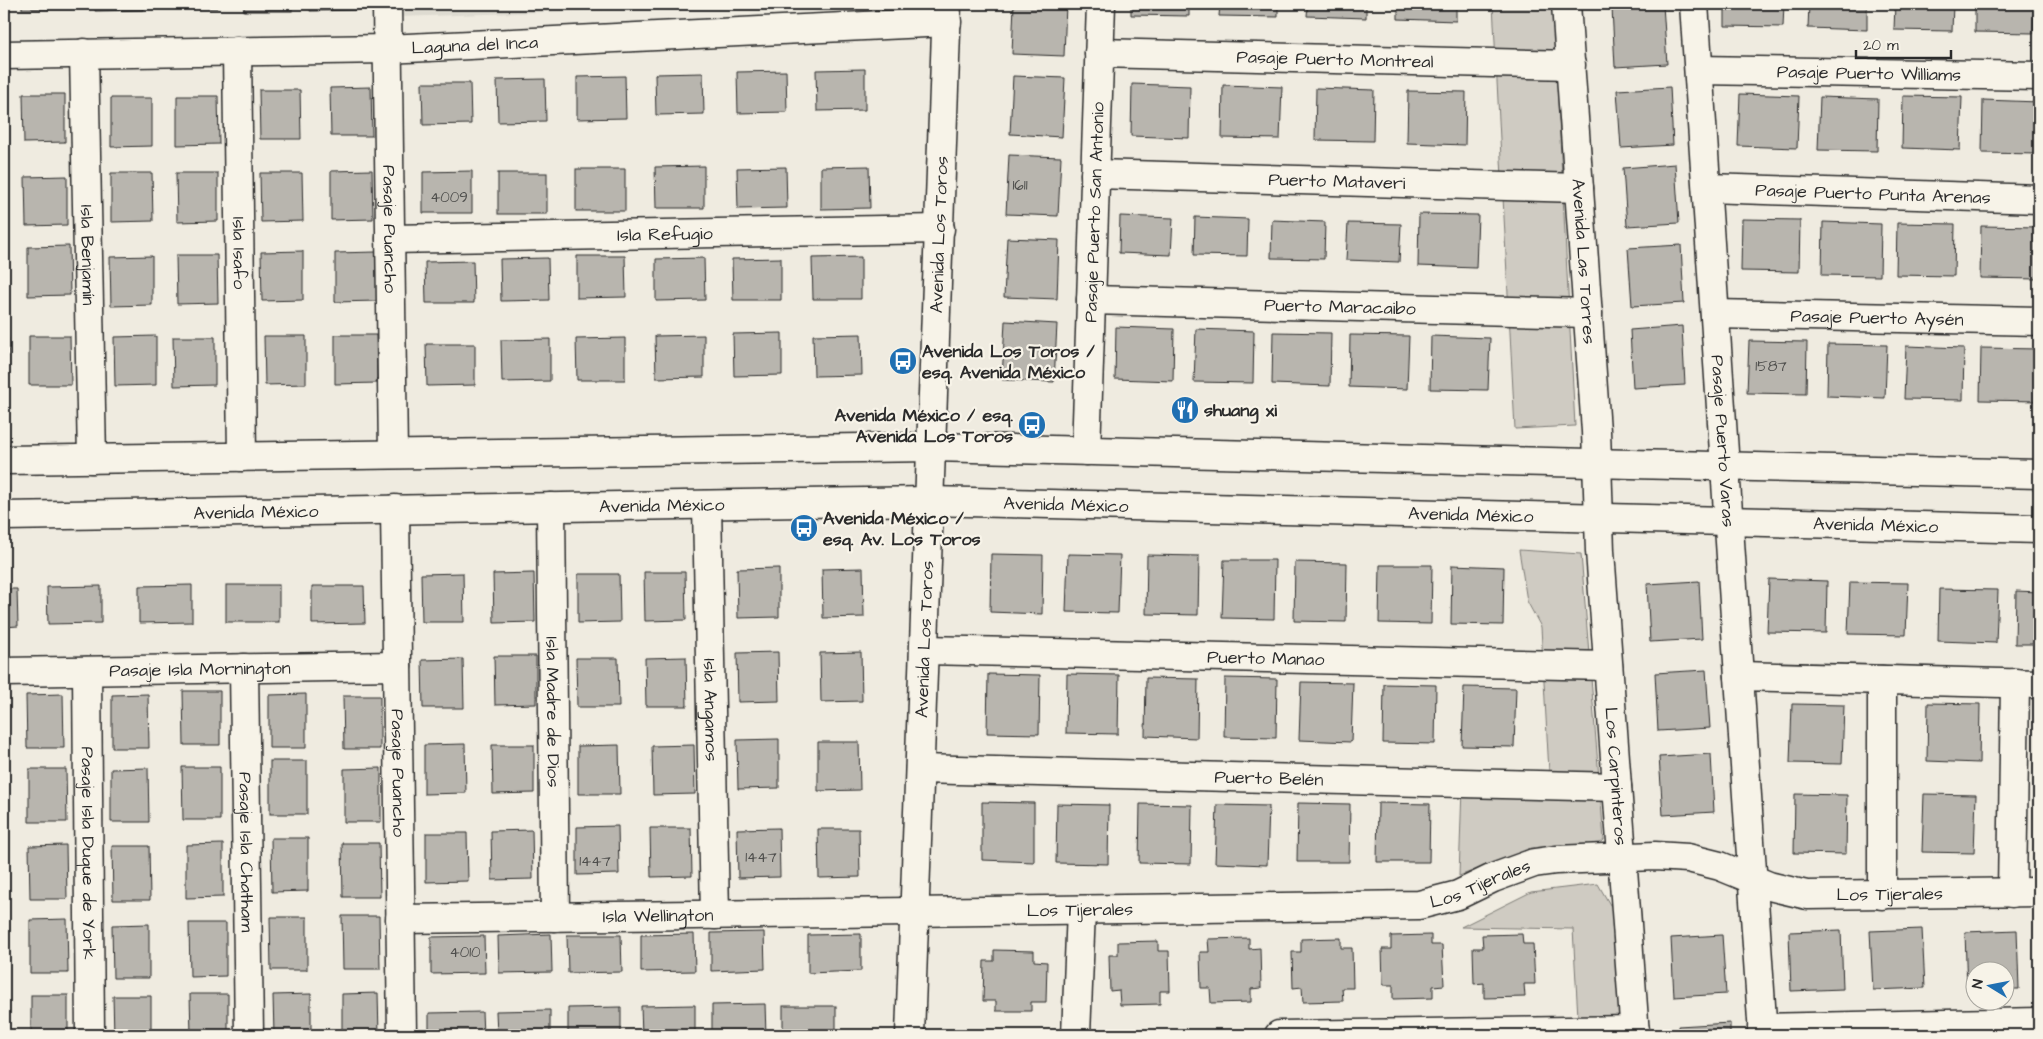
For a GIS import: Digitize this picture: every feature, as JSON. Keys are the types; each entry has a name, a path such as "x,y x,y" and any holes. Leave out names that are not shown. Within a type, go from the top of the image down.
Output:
{"street":[{"name":"Pasaje Puancho","path":"387,4 393,454"},
{"name":"Pasaje Puerto San Antonio","path":"1086,451 1101,4"},
{"name":"Avenida Las Torres","path":"1566,4 1588,313 1599,518"},
{"name":"Pasaje Puerto Varas","path":"1694,4 1763,1032"},
{"name":"Laguna del Inca","path":"4,55 387,49 947,13"},
{"name":"Avenida Los Toros","path":"910,1035 947,13"},
{"name":"Isla Isafo","path":"237,51 242,457"},
{"name":"Isla Benjamín","path":"84,53 92,459"},
{"name":"Pasaje Puerto Montreal","path":"1099,53 1571,65"},
{"name":"Pasaje Puerto Williams","path":"1699,70 2039,76"},
{"name":"Puerto Mataveri","path":"1095,174 1579,188"},
{"name":"Pasaje Puerto Punta Arenas","path":"1707,188 2039,199"},
{"name":"Isla Refugio","path":"390,239 940,229"},
{"name":"Puerto Maracaibo","path":"1091,300 1588,313"},
{"name":"Pasaje Puerto Aysén","path":"1715,314 2039,321"},
{"path":"4,460 932,447 2039,474"},
{"name":"Avenida México","path":"4,516 930,501 2039,529"},
{"name":"Isla Angamos","path":"707,505 715,915"},
{"name":"Isla Madre de Dios","path":"551,507 555,917"},
{"name":"Pasaje Puancho","path":"396,509 402,1035"},
{"name":"Los Carpinteros","path":"1599,518 1635,1032"},
{"name":"Puerto Manao","path":"925,650 1608,666"},
{"name":"Pasaje Isla Mornington","path":"4,672 397,666"},
{"name":"Pasaje Isla Chatham","path":"244,668 249,1035"},
{"name":"Pasaje Isla Duque de York","path":"87,671 90,1035"},
{"path":"1739,676 2027,683 2012,893"},
{"path":"1882,680 1882,895"},
{"name":"Puerto Belén","path":"920,770 1617,787"},
{"name":"Los Tijerales","path":"915,912 1419,905 1458,895 1493,878 1534,863 1556,860 1655,856 1688,858 1720,866 1769,886 1807,895 2039,892"},
{"path":"1076,1035 1081,910"},
{"name":"Isla Wellington","path":"400,919 915,912"},
{"path":"1763,1032 2039,1022"},
{"path":"1279,1035 1635,1032"}],"shaded area":[{"path":"399,4 776,4 399,17"},
{"path":"1493,4 1553,4 1575,426 1515,429"},
{"path":"1519,550 1581,554 1604,840 1595,848 1492,864 1459,876 1462,788 1550,790 1541,627 1527,601"},
{"path":"1598,884 1617,917 1625,1035 1579,1035 1573,929 1461,927 1531,892"}],"building":[{"path":"22,4 71,4 71,9 22,9"},
{"path":"95,4 144,4 144,10 95,11"},
{"path":"168,4 217,4 217,8 168,9"},
{"path":"244,4 292,4 292,11 244,11"},
{"path":"310,4 358,4 358,10 310,11"},
{"path":"1014,4 1066,4 1064,56 1012,54"},
{"path":"1131,4 1189,4 1189,16 1131,15"},
{"path":"1220,4 1278,4 1278,17 1219,16"},
{"path":"1308,4 1366,4 1366,18 1307,16"},
{"path":"1398,4 1456,4 1456,21 1398,19"},
{"path":"1725,4 1784,4 1783,27 1725,26"},
{"path":"1809,4 1867,4 1867,30 1808,28"},
{"path":"1895,4 1953,4 1952,31 1894,30"},
{"path":"1975,4 2034,4 2033,33 1975,32"},
{"path":"1663,5 1667,64 1615,67 1612,8"},
{"path":"865,69 865,110 817,111 816,70"},
{"path":"786,71 787,112 738,113 737,72"},
{"path":"703,73 704,114 656,115 655,74"},
{"path":"625,76 626,118 577,119 577,77"},
{"path":"1013,76 1065,78 1062,137 1010,134"},
{"path":"545,79 546,121 498,122 497,80"},
{"path":"422,83 470,83 471,124 423,125"},
{"path":"1132,84 1190,86 1189,138 1131,136"},
{"path":"1223,85 1282,87 1280,139 1222,138"},
{"path":"371,87 372,136 331,136 330,88"},
{"path":"1670,87 1673,145 1621,148 1617,90"},
{"path":"1316,88 1374,90 1373,141 1315,140"},
{"path":"259,90 300,90 301,139 260,139"},
{"path":"1408,91 1466,92 1465,145 1407,143"},
{"path":"23,94 65,94 65,142 24,143"},
{"path":"1740,94 1799,96 1797,148 1738,146"},
{"path":"177,96 218,96 219,144 177,145"},
{"path":"1903,96 1962,97 1960,150 1902,148"},
{"path":"1820,97 1878,99 1877,151 1818,150"},
{"path":"111,98 152,98 152,146 111,147"},
{"path":"1983,100 2039,102 2039,154 1982,153"},
{"path":"1009,155 1061,157 1058,216 1006,214"},
{"path":"1675,164 1679,223 1627,226 1623,168"},
{"path":"704,166 704,208 656,208 655,167"},
{"path":"869,166 870,208 821,209 821,167"},
{"path":"786,167 787,208 738,209 737,168"},
{"path":"576,169 625,169 625,211 576,211"},
{"path":"372,170 373,219 331,220 331,171"},
{"path":"472,171 472,213 423,213 423,172"},
{"path":"111,173 152,173 153,221 111,222"},
{"path":"176,173 218,173 218,221 177,222"},
{"path":"260,173 302,173 303,221 261,222"},
{"path":"498,173 547,173 547,214 498,214"},
{"path":"67,176 67,225 26,226 25,177"},
{"path":"1419,214 1478,215 1476,268 1418,266"},
{"path":"1120,216 1173,218 1171,255 1119,253"},
{"path":"1195,217 1248,219 1247,256 1194,255"},
{"path":"1742,219 1800,220 1799,272 1741,271"},
{"path":"1272,220 1325,222 1324,259 1271,258"},
{"path":"1823,222 1881,224 1880,276 1822,275"},
{"path":"1348,223 1401,224 1399,262 1346,260"},
{"path":"1897,223 1955,224 1954,276 1896,275"},
{"path":"1981,226 2039,227 2038,279 1980,278"},
{"path":"1007,238 1059,240 1057,299 1004,297"},
{"path":"1681,245 1684,303 1632,306 1628,248"},
{"path":"69,246 70,295 28,296 28,247"},
{"path":"303,251 303,300 262,301 261,252"},
{"path":"376,252 377,301 335,302 335,253"},
{"path":"176,255 217,255 218,303 177,304"},
{"path":"6,256 6,305 4,305 4,257"},
{"path":"152,256 152,305 111,306 110,257"},
{"path":"577,256 625,256 626,297 577,298"},
{"path":"861,257 861,299 813,299 812,258"},
{"path":"548,258 549,300 501,301 500,259"},
{"path":"704,258 705,300 656,301 656,259"},
{"path":"781,258 781,300 733,300 732,259"},
{"path":"473,261 474,303 426,303 425,262"},
{"path":"1005,321 1057,324 1054,382 1002,380"},
{"path":"1682,326 1685,385 1633,388 1630,330"},
{"path":"1116,327 1174,329 1173,381 1115,379"},
{"path":"1196,329 1254,331 1253,383 1194,382"},
{"path":"1273,332 1331,333 1330,386 1272,384"},
{"path":"782,333 782,375 734,376 733,334"},
{"path":"861,334 862,375 814,376 813,335"},
{"path":"335,335 376,335 377,383 335,384"},
{"path":"704,335 704,377 656,378 655,336"},
{"path":"1350,335 1409,336 1407,389 1349,387"},
{"path":"29,336 70,336 71,385 29,385"},
{"path":"156,336 156,385 115,386 114,337"},
{"path":"264,336 306,336 306,384 265,385"},
{"path":"1431,336 1490,338 1488,390 1430,389"},
{"path":"173,337 215,337 215,385 174,386"},
{"path":"4,338 8,338 9,387 4,387"},
{"path":"625,338 625,380 577,380 576,339"},
{"path":"550,339 550,381 502,382 501,340"},
{"path":"1749,341 1807,342 1806,394 1747,393"},
{"path":"426,344 475,344 475,385 427,386"},
{"path":"1828,344 1887,345 1885,398 1827,396"},
{"path":"1906,346 1964,348 1963,400 1904,399"},
{"path":"1981,348 2039,349 2039,401 1980,400"},
{"path":"991,554 1043,555 1042,614 990,612"},
{"path":"1068,554 1120,555 1118,613 1066,612"},
{"path":"1147,555 1199,556 1198,615 1146,614"},
{"path":"1224,560 1275,560 1274,619 1222,618"},
{"path":"1295,562 1347,563 1346,622 1294,621"},
{"path":"1380,565 1432,565 1431,624 1379,623"},
{"path":"1452,565 1504,567 1503,625 1451,624"},
{"path":"779,568 779,617 738,618 737,569"},
{"path":"863,568 864,617 823,618 822,569"},
{"path":"644,572 685,572 686,620 645,621"},
{"path":"463,573 464,622 422,622 421,574"},
{"path":"534,573 535,622 494,623 493,574"},
{"path":"578,574 619,574 620,622 578,623"},
{"path":"1769,579 1827,581 1826,633 1767,632"},
{"path":"1699,581 1702,639 1650,642 1647,584"},
{"path":"1850,582 1908,583 1906,635 1848,634"},
{"path":"192,585 192,622 139,623 139,586"},
{"path":"226,585 279,585 279,622 226,622"},
{"path":"101,586 101,623 48,624 47,587"},
{"path":"312,586 364,586 365,623 312,624"},
{"path":"4,589 17,589 18,626 4,627"},
{"path":"1939,589 1998,590 1996,643 1938,641"},
{"path":"2016,591 2039,592 2039,644 2015,644"},
{"path":"778,652 779,701 738,702 737,653"},
{"path":"861,652 862,701 821,702 820,653"},
{"path":"494,656 536,656 536,704 495,705"},
{"path":"686,657 687,706 646,706 645,658"},
{"path":"576,658 618,658 619,707 577,707"},
{"path":"463,659 464,708 423,708 422,660"},
{"path":"1706,670 1710,728 1658,731 1655,673"},
{"path":"988,674 1040,675 1039,734 987,733"},
{"path":"1067,674 1119,675 1118,734 1066,733"},
{"path":"1146,678 1198,679 1197,738 1145,736"},
{"path":"1225,678 1277,679 1276,738 1224,737"},
{"path":"1301,682 1353,683 1351,742 1299,740"},
{"path":"1384,684 1436,685 1435,744 1383,743"},
{"path":"1464,687 1516,688 1514,747 1462,746"},
{"path":"183,691 220,691 220,745 184,745"},
{"path":"63,694 64,748 27,748 26,695"},
{"path":"148,694 149,748 112,748 112,695"},
{"path":"306,694 306,748 269,748 269,695"},
{"path":"343,696 380,696 380,749 344,749"},
{"path":"1928,703 1980,704 1979,763 1927,761"},
{"path":"1792,704 1844,705 1842,764 1790,763"},
{"path":"779,739 779,788 738,789 737,740"},
{"path":"818,742 859,742 860,790 818,791"},
{"path":"465,744 466,793 424,794 424,745"},
{"path":"492,745 534,745 534,793 493,794"},
{"path":"619,745 620,794 578,794 578,746"},
{"path":"694,745 695,794 653,795 652,746"},
{"path":"1711,754 1714,812 1663,815 1659,757"},
{"path":"270,761 307,761 307,814 270,814"},
{"path":"182,767 220,767 220,820 183,820"},
{"path":"148,768 149,822 111,822 111,769"},
{"path":"381,768 381,822 344,822 344,769"},
{"path":"29,769 66,769 67,822 29,822"},
{"path":"1795,794 1847,795 1846,854 1794,853"},
{"path":"1924,794 1976,795 1974,853 1922,852"},
{"path":"982,802 1034,803 1034,862 982,860"},
{"path":"1298,803 1350,804 1349,862 1297,862"},
{"path":"1378,803 1430,804 1429,862 1377,862"},
{"path":"1057,804 1109,805 1108,864 1056,863"},
{"path":"1140,804 1192,805 1191,864 1139,863"},
{"path":"1217,805 1269,806 1267,865 1215,863"},
{"path":"618,826 619,874 577,875 577,827"},
{"path":"650,828 691,828 692,876 651,877"},
{"path":"779,828 780,877 738,878 737,829"},
{"path":"818,829 859,829 860,877 819,878"},
{"path":"532,830 533,879 492,880 491,831"},
{"path":"426,833 467,833 468,881 426,882"},
{"path":"271,838 308,838 308,891 272,892"},
{"path":"342,843 379,843 380,897 343,897"},
{"path":"223,844 223,897 186,898 186,845"},
{"path":"66,845 67,899 30,899 29,846"},
{"path":"112,846 149,846 150,900 113,900"},
{"path":"342,916 379,916 380,969 343,969"},
{"path":"270,917 307,917 307,970 271,970"},
{"path":"67,919 68,973 30,973 30,920"},
{"path":"189,923 226,923 226,976 190,977"},
{"path":"149,924 149,978 113,978 112,925"},
{"path":"1922,929 1925,988 1873,990 1870,931"},
{"path":"1841,930 1843,989 1791,991 1789,932"},
{"path":"2017,930 2019,989 2016,989 2016,962 1966,962 1965,932"},
{"path":"764,932 765,969 711,971 711,933"},
{"path":"551,934 552,972 499,973 498,936"},
{"path":"694,934 695,971 641,972 641,935"},
{"path":"861,934 861,971 808,973 808,935"},
{"path":"1522,934 1523,944 1533,944 1535,984 1524,984 1525,997 1484,998 1484,983 1474,984 1473,948 1483,948 1482,935"},
{"path":"567,935 621,935 622,972 568,973"},
{"path":"1431,935 1431,945 1442,945 1444,985 1433,986 1433,998 1393,999 1393,985 1383,985 1382,949 1391,949 1391,936"},
{"path":"1722,935 1726,994 1674,997 1671,938"},
{"path":"484,936 485,973 431,974 431,937"},
{"path":"1249,938 1249,949 1260,948 1261,988 1251,989 1251,1002 1211,1003 1210,988 1201,988 1200,952 1209,952 1208,939"},
{"path":"1341,938 1341,948 1352,948 1353,988 1342,988 1343,1001 1303,1002 1302,987 1293,988 1292,952 1301,952 1301,939"},
{"path":"1158,941 1158,951 1169,951 1170,991 1160,991 1160,1004 1120,1005 1119,990 1110,991 1109,955 1118,955 1118,942"},
{"path":"994,950 1034,951 1034,961 1047,962 1046,1002 1031,1002 1031,1011 996,1011 996,1001 983,1001 984,961 994,961"},
{"path":"378,993 379,1035 342,1035 342,994"},
{"path":"190,994 228,994 228,1035 191,1035"},
{"path":"311,994 311,1035 274,1035 273,995"},
{"path":"31,995 68,995 68,1035 31,1035"},
{"path":"113,996 151,996 151,1035 114,1035"},
{"path":"765,1004 766,1035 712,1035 712,1005"},
{"path":"695,1005 695,1035 642,1035 641,1006"},
{"path":"783,1006 836,1006 836,1035 783,1035"},
{"path":"621,1007 621,1035 568,1035 568,1008"},
{"path":"550,1010 550,1035 497,1035 496,1011"},
{"path":"482,1012 483,1035 429,1035 429,1013"},
{"path":"1730,1023 1730,1035 1679,1035 1678,1026"}],"place":[{"name":"Avenida Los Toros / esq. Avenida México","path":"903,361"},
{"name":"shuang xi","path":"1185,410"},
{"name":"Avenida México / esq. Avenida Los Toros","path":"1032,425"},
{"name":"Avenida México / esq. Av. Los Toros","path":"804,528"}]}
